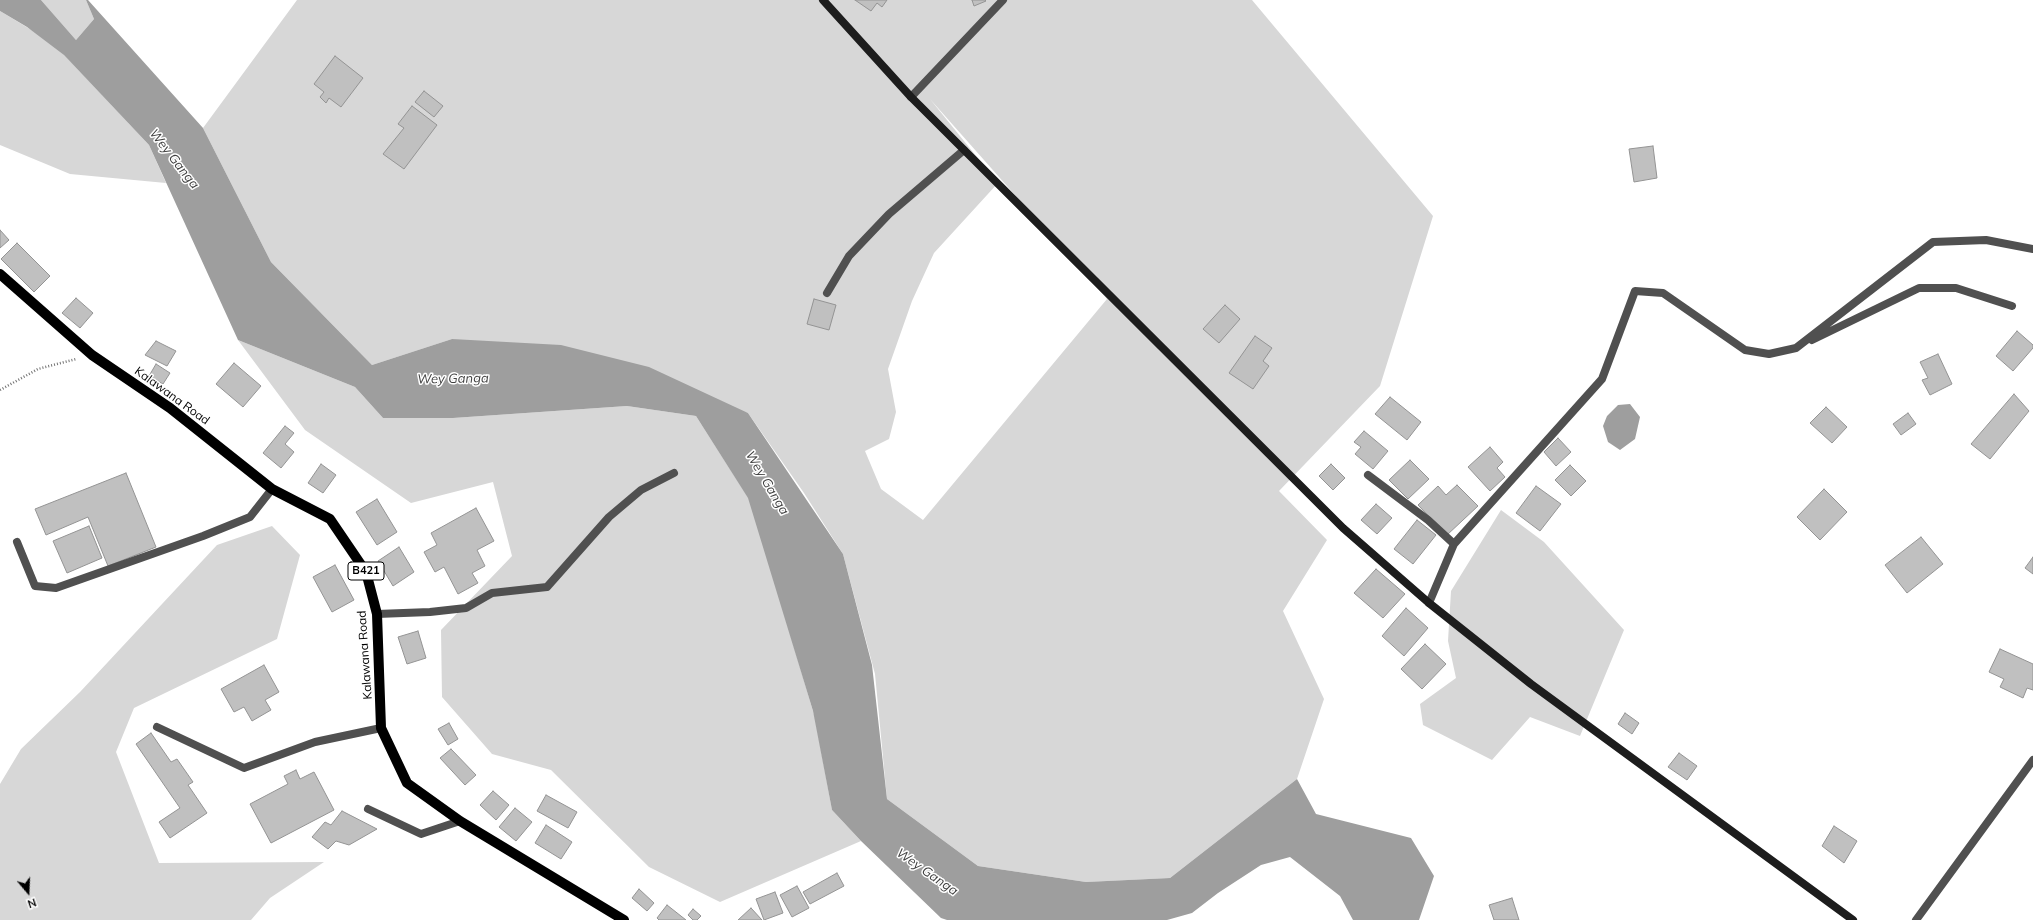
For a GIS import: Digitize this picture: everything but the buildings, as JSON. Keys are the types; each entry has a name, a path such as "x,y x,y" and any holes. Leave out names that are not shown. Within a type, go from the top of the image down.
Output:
{"main road":[{"name":"Kalawana Road","path":"0,274 92,354 170,408 272,489 330,519 366,572 377,614 381,728 407,783 460,821 624,920"}],"street":[{"path":"823,0 911,97 1343,528 1429,604 1531,684 1852,920"},
{"path":"911,97 1003,0"},
{"path":"827,293 849,256 889,214 964,150"},
{"path":"1796,348 1934,242 1986,240 2033,249"},
{"path":"1429,604 1439,575 1454,544 1507,487 1602,379 1635,290 1663,293 1745,350 1769,354 1796,348 1919,288 1956,288 2012,306"},
{"path":"377,614 430,612 466,608 492,593 547,587 609,517 641,490 674,473"},
{"path":"1368,476 1428,520 1454,544"},
{"path":"17,542 35,586 56,588 250,517 272,489"},
{"path":"157,727 244,768 315,742 381,728"},
{"path":"1916,920 2033,760"},
{"path":"368,809 421,834 460,821"}],"path":[{"path":"0,390 38,369 92,354"}],"shaded area":[{"path":"41,0 86,0 94,19 76,40"},
{"path":"297,0 1252,0 1433,216 1380,386 1279,491 1327,540 1283,611 1324,699 1297,779 1170,878 1086,882 978,866 887,799 875,674 843,554 804,493 748,413 452,339 372,365 271,262 203,128","holes":["930,99 1107,299 923,520 881,489 865,451 889,439 896,412 888,369 912,301 934,253 998,183"]},
{"path":"0,11 53,43 149,145 166,183 70,174 0,145"},
{"path":"238,340 355,387 383,418 453,418 627,406 696,416 751,502 815,718 832,810 861,841 720,902 649,867 551,770 492,754 442,697 441,630 512,556 493,482 411,503 305,430"},
{"path":"1501,510 1544,542 1624,630 1580,736 1530,717 1492,760 1423,725 1420,704 1456,678 1448,641 1451,591"},
{"path":"272,526 300,555 277,639 134,708 116,752 159,863 324,862 270,898 251,920 0,920 0,784 21,749 80,692 217,545"}],"water":[{"name":"Wey Ganga","path":"0,0 41,0 76,40 94,19 86,0 88,0 203,128 271,262 372,365 452,339 561,345 649,367 748,413 843,554 872,665 887,799 978,866 1086,882 1170,878 1297,779 1316,814 1411,838 1434,876 1419,920 1353,920 1340,896 1290,857 1261,865 1218,893 1192,913 1167,920 947,920 941,918 861,841 832,810 813,711 748,498 696,416 627,406 453,418 383,418 355,387 238,340 149,145 64,55 27,27 0,11"},
{"path":"1630,404 1640,417 1635,439 1620,450 1608,442 1603,426 1607,416 1618,405"}]}
